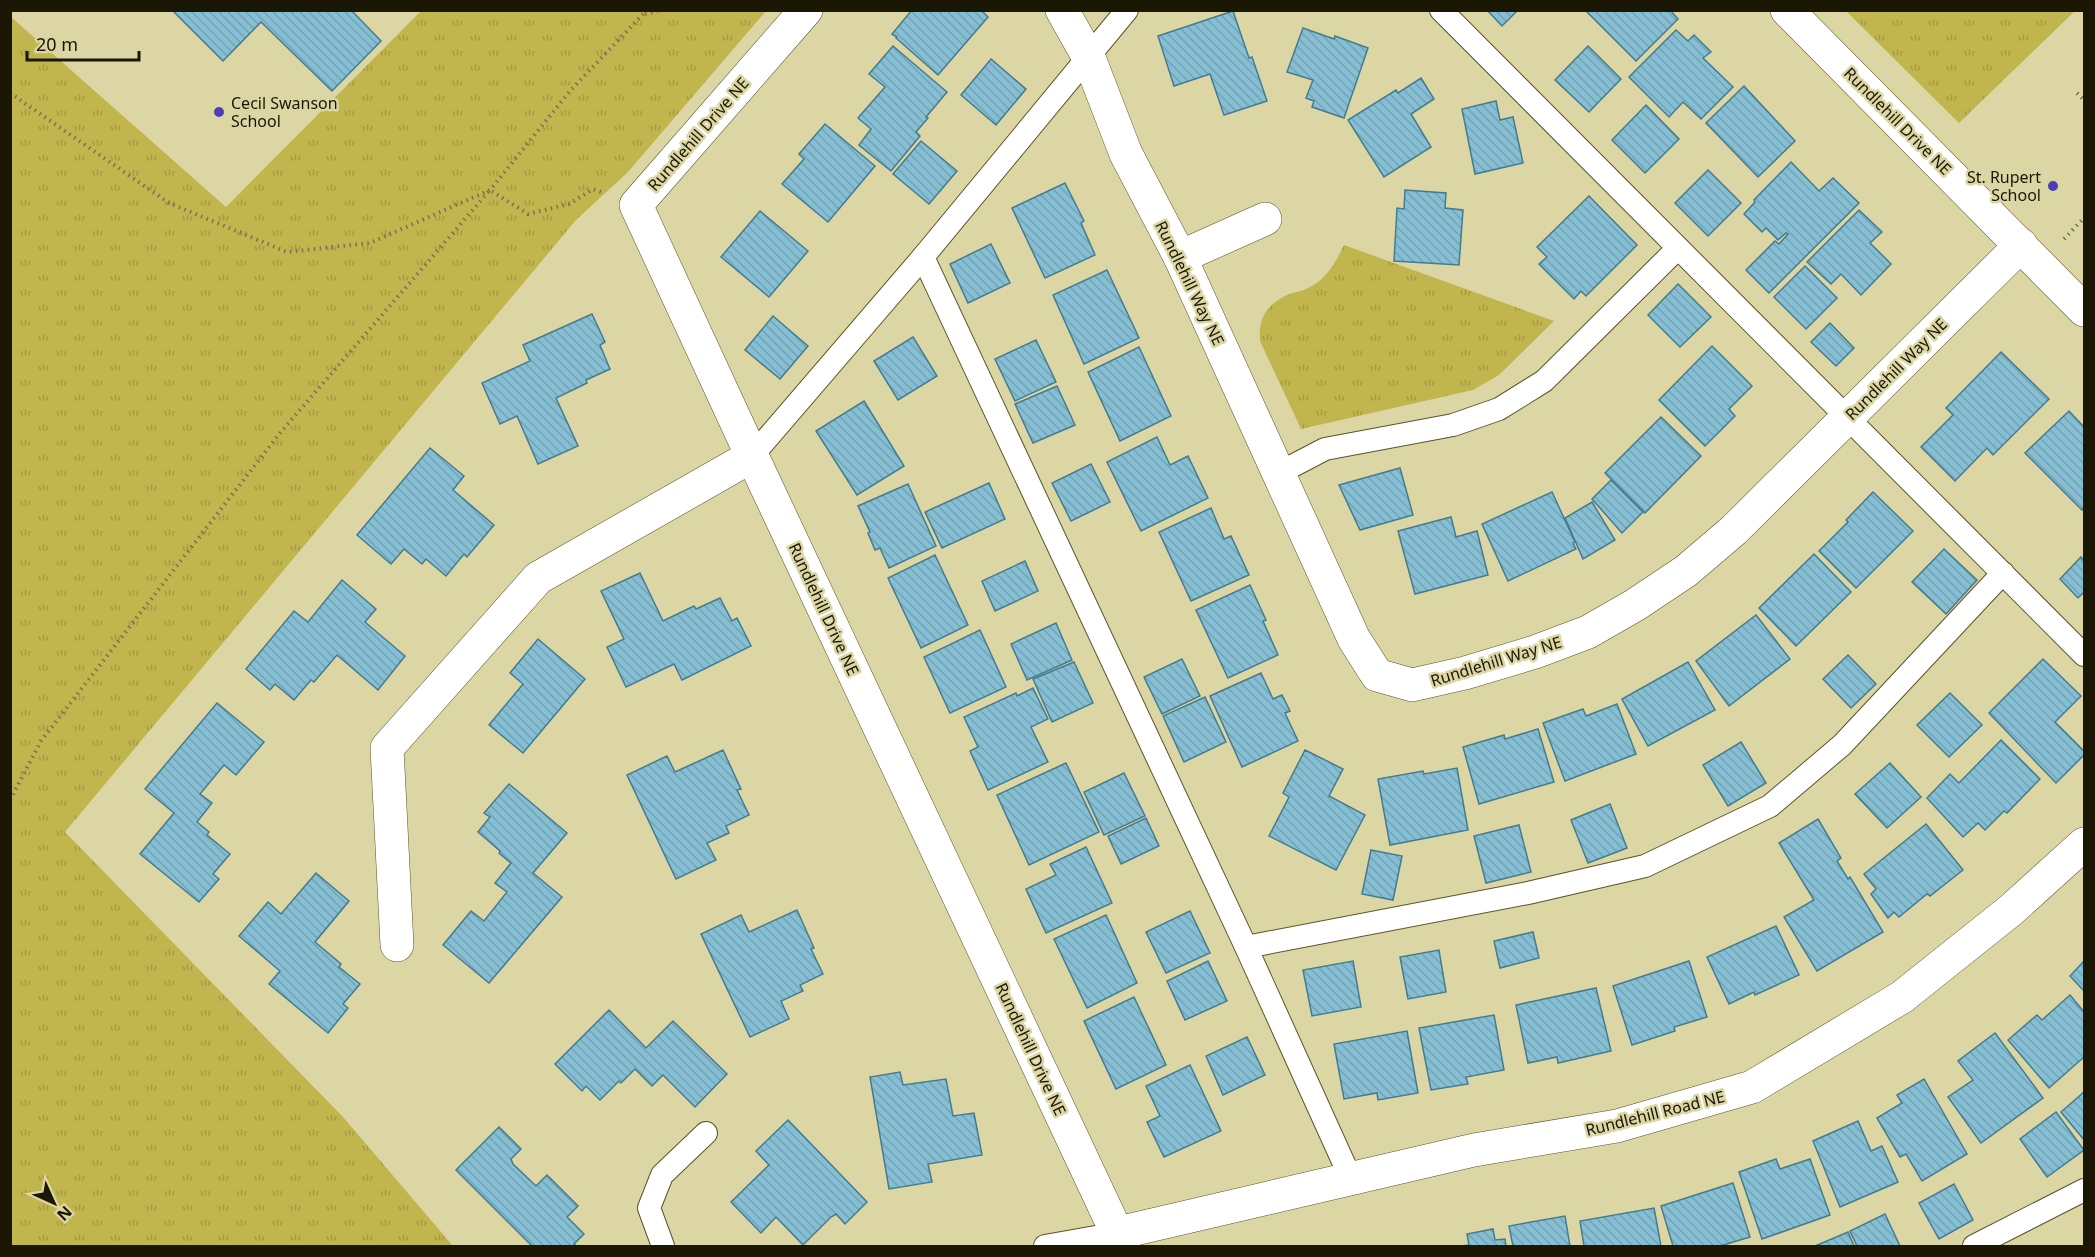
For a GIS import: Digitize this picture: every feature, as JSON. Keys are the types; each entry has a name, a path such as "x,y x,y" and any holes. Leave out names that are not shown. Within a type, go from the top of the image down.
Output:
{"street":[{"name":"Rundlehill Drive NE","path":"806,10 636,205 1121,1240"},
{"name":"Rundlehill Way NE","path":"1062,10 1089,58 1126,154 1180,257 1354,639 1377,675 1412,685 1465,673 1535,652 1588,632 1635,605 1686,571 1734,530 2021,245"},
{"name":"Rundlehill Drive NE","path":"1787,10 2085,310"},
{"path":"1180,257 1265,219"},
{"path":"397,945 387,748 538,578 752,456"},
{"name":"Rundlehill Road NE","path":"1121,1240 1351,1179 1474,1150 1617,1126 1752,1087 1902,997 2011,910 2085,844"}],"lane":[{"path":"752,456 923,257 1127,10"},
{"path":"1442,10 2085,655"},
{"path":"1279,472 1325,449 1453,425 1499,409 1544,381 1678,248"},
{"path":"923,257 1246,947 1351,1179"},
{"path":"1246,947 1528,893 1645,866 1770,806 1842,745 2003,573"},
{"path":"663,1246 649,1208 662,1175 706,1133"},
{"path":"1974,1246 2085,1190"},
{"path":"1046,1246 1121,1240"}],"path":[{"path":"10,800 41,741 273,442 490,190 570,91 645,12 661,10"},
{"path":"10,93 169,203 286,252 370,243 490,190"},
{"path":"2077,93 2085,100"},
{"path":"490,190 528,214 569,204 593,189 636,205"}],"green space":[{"path":"421,11 766,11 628,172 576,220 65,832 343,1117 453,1246 11,1246 11,17 226,207"},
{"path":"1846,11 2075,11 1959,123"},
{"path":"1344,245 1554,321 1499,375 1473,390 1301,429 1260,341 1260,327 1264,314 1272,304 1320,280 1334,264"}],"building":[{"path":"172,10 351,10 381,41 332,91 261,22 223,61"},
{"path":"912,10 981,10 988,17 938,75 892,34"},
{"path":"1487,10 1518,10 1502,26"},
{"path":"1585,10 1670,10 1678,19 1636,61"},
{"path":"1233,11 1267,101 1224,115 1210,74 1174,86 1158,36"},
{"path":"1303,28 1368,48 1344,118 1312,107 1314,101 1306,98 1313,80 1287,72"},
{"path":"1676,30 1688,41 1694,35 1711,52 1703,58 1733,87 1701,119 1683,102 1669,117 1629,77"},
{"path":"893,46 947,92 916,132 920,136 891,171 859,145 871,129 858,118 885,87 869,74"},
{"path":"1588,46 1621,79 1589,112 1555,80"},
{"path":"991,59 1026,89 996,125 961,95"},
{"path":"1421,78 1434,99 1411,114 1431,147 1384,177 1348,120 1396,90 1398,93"},
{"path":"1744,86 1795,141 1758,177 1706,123"},
{"path":"1496,101 1500,120 1513,117 1523,163 1475,174 1462,109"},
{"path":"1646,105 1679,139 1645,173 1612,140"},
{"path":"825,124 875,166 828,222 782,184 804,159 799,154"},
{"path":"921,141 957,171 929,204 893,174"},
{"path":"1791,162 1819,191 1833,178 1859,203 1769,293 1746,270 1775,241 1779,244 1788,234 1786,233 1778,240 1766,228 1762,232 1744,214 1755,202 1754,200"},
{"path":"1708,170 1741,203 1708,236 1675,203"},
{"path":"1065,183 1084,221 1081,223 1095,255 1045,278 1012,208"},
{"path":"1405,190 1446,193 1445,208 1463,210 1459,265 1394,261 1397,208 1404,209"},
{"path":"1589,196 1637,245 1586,296 1581,291 1574,299 1539,264 1547,257 1537,247"},
{"path":"1859,210 1882,232 1870,243 1891,264 1861,295 1841,274 1831,284 1807,262"},
{"path":"760,211 808,251 769,297 721,257"},
{"path":"991,244 1010,283 968,303 950,264"},
{"path":"1805,266 1837,298 1806,329 1774,297"},
{"path":"1107,270 1139,338 1084,364 1053,295"},
{"path":"1678,284 1711,317 1680,347 1648,315"},
{"path":"592,314 605,342 600,345 610,369 556,398 578,446 538,464 517,416 500,424 482,383 530,361 523,345"},
{"path":"773,316 808,346 780,379 745,350"},
{"path":"1830,323 1854,348 1836,366 1811,342"},
{"path":"913,337 937,376 898,400 874,361"},
{"path":"1036,340 1056,382 1015,401 995,359"},
{"path":"1712,346 1752,386 1729,409 1735,416 1705,446 1659,400"},
{"path":"1139,347 1171,416 1120,441 1088,372"},
{"path":"2001,352 2049,399 1993,455 1987,448 1955,481 1921,447 1953,415 1946,408"},
{"path":"1057,386 1075,425 1033,443 1015,404"},
{"path":"864,401 904,466 857,495 816,431"},
{"path":"2069,411 2084,427 2084,507 2082,510 2025,453"},
{"path":"1661,417 1701,456 1645,513 1605,473"},
{"path":"1157,437 1170,465 1188,456 1208,498 1141,531 1107,462"},
{"path":"430,448 464,476 453,490 494,525 467,557 464,554 446,576 426,559 422,564 404,549 391,564 357,535"},
{"path":"1091,464 1110,502 1071,521 1052,483"},
{"path":"1400,468 1413,515 1360,530 1339,485"},
{"path":"1611,480 1643,512 1622,533 1592,499"},
{"path":"989,483 1005,519 942,548 925,512"},
{"path":"908,484 936,546 889,568 880,548 875,550 868,533 870,532 858,506"},
{"path":"1552,492 1576,549 1508,581 1482,524"},
{"path":"1873,492 1913,531 1856,588 1819,551 1848,522 1846,520"},
{"path":"1592,502 1615,540 1583,559 1565,518"},
{"path":"1211,508 1224,539 1231,536 1249,575 1191,601 1159,532"},
{"path":"1451,517 1456,537 1477,531 1488,575 1415,594 1398,531"},
{"path":"1944,549 1977,580 1946,614 1912,582"},
{"path":"1814,554 1851,592 1796,646 1759,608"},
{"path":"935,555 968,625 921,648 888,578"},
{"path":"2081,557 2084,561 2084,592 2078,598 2060,579"},
{"path":"1025,561 1038,591 995,611 982,581"},
{"path":"640,573 663,621 694,606 696,609 720,598 732,621 737,618 751,646 682,680 674,664 626,687 607,647 624,639 601,591"},
{"path":"342,580 376,609 365,622 405,656 378,690 337,655 314,682 311,680 294,700 275,684 270,690 246,669 294,611 308,622"},
{"path":"1250,585 1266,620 1263,621 1278,655 1228,678 1196,610"},
{"path":"1756,615 1790,659 1729,706 1696,661"},
{"path":"1056,623 1072,660 1027,680 1011,644"},
{"path":"980,630 1006,687 950,713 924,657"},
{"path":"538,639 585,679 523,753 489,725 523,684 510,673"},
{"path":"1848,655 1876,684 1851,708 1823,679"},
{"path":"1182,659 1200,696 1162,714 1144,677"},
{"path":"2043,659 2081,696 2055,722 2084,751 2084,755 2056,783 1989,713"},
{"path":"1074,662 1093,703 1052,722 1033,679"},
{"path":"1688,662 1715,710 1648,746 1622,699"},
{"path":"1261,673 1273,699 1282,695 1290,711 1285,713 1298,741 1242,767 1210,696"},
{"path":"1033,688 1048,719 1031,727 1048,762 988,790 970,751 978,747 964,717 1016,693 1017,696"},
{"path":"1950,693 1982,725 1949,757 1917,725"},
{"path":"1205,697 1226,742 1184,762 1163,716"},
{"path":"217,703 264,742 236,775 224,765 200,794 212,803 197,822 209,832 207,835 230,854 213,874 219,879 199,902 140,854 174,813 145,789"},
{"path":"1617,704 1636,754 1565,781 1543,723 1583,709 1586,716"},
{"path":"1538,729 1554,782 1479,804 1463,747 1504,735 1505,739"},
{"path":"2001,740 2040,779 2007,813 2004,811 1985,830 1978,823 1963,837 1927,798 1950,774 1959,783"},
{"path":"1741,742 1766,783 1728,806 1703,765"},
{"path":"723,750 741,789 737,790 749,815 726,826 729,833 707,843 716,860 676,879 627,775 667,756 675,772"},
{"path":"1305,750 1343,769 1329,796 1365,815 1336,870 1269,836 1289,797 1283,793"},
{"path":"1066,763 1099,832 1029,865 997,795"},
{"path":"1890,763 1921,797 1887,828 1855,794"},
{"path":"1457,768 1468,830 1390,845 1378,779"},
{"path":"1124,773 1145,816 1104,835 1084,792"},
{"path":"509,784 567,833 533,873 562,897 489,983 443,945 471,911 484,921 507,892 495,883 511,863 478,832 490,817 484,813"},
{"path":"1610,804 1627,848 1588,863 1571,820"},
{"path":"1146,818 1159,846 1121,864 1108,836"},
{"path":"1818,819 1841,858 1837,861 1848,879 1850,877 1883,932 1817,971 1784,917 1814,900 1779,843"},
{"path":"1926,824 1963,870 1930,896 1927,894 1899,917 1894,912 1888,918 1871,894 1876,889 1864,874"},
{"path":"1519,825 1531,872 1486,883 1474,836"},
{"path":"1086,847 1112,903 1046,933 1026,889 1056,875 1050,864"},
{"path":"1371,850 1402,856 1393,900 1362,894"},
{"path":"316,873 349,901 315,942 341,964 339,967 360,984 343,1004 348,1008 328,1033 269,984 280,971 239,936 268,902 281,914"},
{"path":"797,910 823,974 800,985 803,991 781,1001 789,1019 750,1037 701,934 741,915 749,932"},
{"path":"1190,911 1210,953 1166,973 1146,932"},
{"path":"1106,915 1137,983 1087,1008 1054,939"},
{"path":"1776,926 1799,975 1729,1004 1707,957"},
{"path":"1533,932 1539,958 1500,968 1494,941"},
{"path":"1439,950 1446,992 1408,999 1400,957"},
{"path":"1208,961 1227,1001 1185,1020 1167,981"},
{"path":"1353,961 1361,1007 1312,1016 1303,970"},
{"path":"1689,961 1707,1017 1674,1027 1675,1031 1632,1045 1613,986"},
{"path":"2084,961 2084,991 2070,976"},
{"path":"1596,988 1611,1051 1558,1063 1557,1057 1528,1063 1516,1005"},
{"path":"2070,995 2084,1012 2084,1057 2049,1088 2008,1040 2037,1015 2042,1020"},
{"path":"1134,997 1166,1065 1116,1089 1084,1021"},
{"path":"609,1010 646,1048 673,1021 727,1074 695,1107 663,1075 652,1086 635,1069 600,1100 586,1086 582,1091 555,1064"},
{"path":"1494,1015 1504,1070 1466,1077 1468,1084 1431,1090 1419,1028"},
{"path":"1407,1031 1418,1093 1378,1100 1377,1093 1344,1099 1334,1044"},
{"path":"1995,1033 2043,1098 1981,1143 1948,1097 1973,1080 1958,1061"},
{"path":"1247,1037 1265,1075 1223,1095 1206,1056"},
{"path":"1190,1065 1221,1131 1164,1157 1147,1122 1160,1116 1146,1086"},
{"path":"900,1072 903,1085 946,1079 953,1116 974,1113 982,1155 928,1164 932,1182 889,1189 870,1077"},
{"path":"1924,1079 1967,1154 1922,1181 1906,1154 1900,1157 1877,1118 1902,1103 1897,1095"},
{"path":"2084,1092 2084,1140 2061,1112"},
{"path":"2056,1112 2084,1150 2047,1177 2020,1139"},
{"path":"788,1120 867,1202 845,1224 836,1214 831,1217 803,1245 776,1217 761,1233 731,1202 769,1165 756,1151"},
{"path":"1858,1121 1871,1151 1882,1146 1898,1182 1840,1207 1813,1141"},
{"path":"499,1127 521,1149 511,1159 513,1164 536,1186 547,1175 578,1206 567,1217 584,1234 574,1244 577,1246 529,1246 531,1245 456,1170"},
{"path":"1776,1159 1780,1169 1810,1159 1830,1215 1762,1239 1739,1172"},
{"path":"1733,1183 1750,1237 1720,1246 1673,1246 1661,1206"},
{"path":"1954,1184 1973,1220 1939,1239 1919,1203"},
{"path":"1654,1208 1661,1246 1584,1246 1580,1221"},
{"path":"1885,1214 1900,1246 1857,1246 1850,1231"},
{"path":"1565,1216 1570,1246 1513,1246 1509,1226"},
{"path":"1493,1229 1495,1240 1505,1239 1506,1246 1461,1246 1469,1245 1467,1234"},
{"path":"1848,1232 1854,1246 1815,1246"}],"place":[{"name":"Cecil Swanson School","path":"219,112"},
{"name":"St. Rupert School","path":"2053,186"}]}
